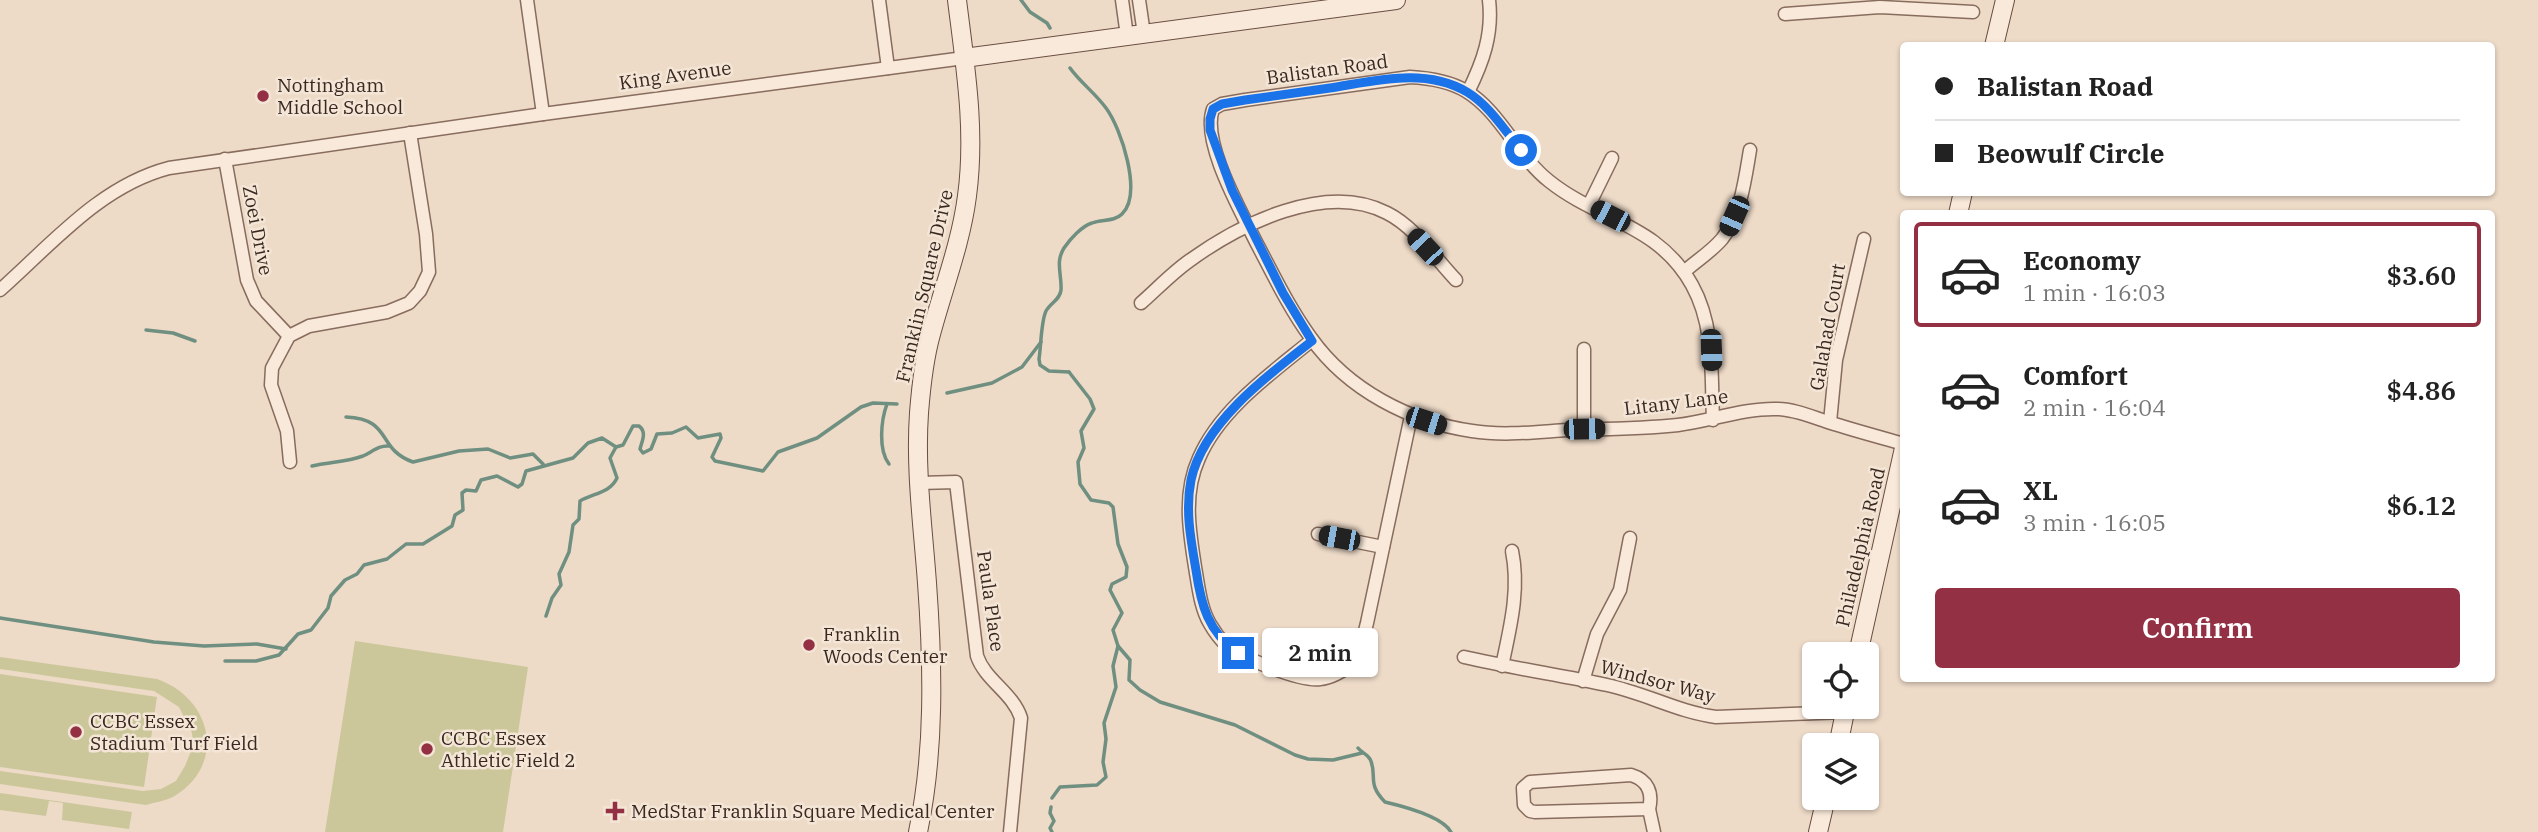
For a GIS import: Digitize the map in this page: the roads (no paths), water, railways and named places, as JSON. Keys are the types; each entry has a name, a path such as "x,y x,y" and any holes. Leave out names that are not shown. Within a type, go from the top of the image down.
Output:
{"street":[{"path":"527,0 543,114"},
{"path":"879,0 888,68"},
{"name":"Franklin Square Drive","path":"918,832 931,696 927,584 919,484 919,411 926,359 967,197 970,119 957,0"},
{"path":"1122,0 1135,35"},
{"path":"1135,35 1139,0"},
{"name":"King Avenue","path":"0,290 93,206 126,183 169,168 1350,3 1396,0"},
{"path":"1468,92 1479,71 1488,39 1489,0"},
{"path":"1995,42 2005,0"},
{"path":"1785,13 1880,4 1973,12"},
{"name":"Balistan Road","path":"1213,109 1222,104 1245,100 1410,77 1436,80 1468,92 1489,111 1547,180 1649,237 1668,252 1684,272 1699,298 1707,322 1711,350 1713,420"},
{"name":"Litany Lane","path":"1213,109 1210,130 1216,151 1248,225 1283,293 1312,341 1352,379 1377,398 1411,416 1441,426 1474,432 1676,425 1776,408 1900,445"},
{"path":"290,461 287,431 271,385 272,368 289,336 309,326 387,312 409,303 420,291 429,272 426,234 410,133"},
{"path":"1684,272 1716,246 1728,229 1741,196 1750,150"},
{"path":"1589,205 1612,158"},
{"name":"Zoei Drive","path":"226,159 247,280 256,301 289,336"},
{"path":"1141,303 1187,263 1248,225 1286,211 1342,202 1373,206 1390,214 1408,228 1456,280"},
{"name":"Galahad Court","path":"1830,422 1836,360 1864,239"},
{"path":"1312,341 1250,393 1229,415 1199,457 1191,478 1188,522 1203,610 1209,623 1226,644 1250,659 1304,678 1319,679 1334,675 1358,657 1411,416"},
{"path":"1584,349 1584,429"},
{"name":"Philadelphia Road","path":"1861,642 1900,464"},
{"name":"Paula Place","path":"919,484 956,482 977,656 1014,704 1021,718 1010,832"},
{"path":"1318,534 1382,547"},
{"path":"1583,681 1597,634 1620,590 1630,538"},
{"path":"1503,666 1515,595 1516,567 1512,551"},
{"name":"Windsor Way","path":"1464,657 1632,692 1716,718 1802,713"},
{"path":"1649,809 1535,812 1524,805 1523,788 1530,782 1631,775 1641,779 1649,789 1649,809 1654,832"},
{"path":"1818,832 1823,810"}],"waterway":[{"path":"1021,0 1030,12 1050,28"},
{"path":"1069,372 1049,371 1040,365 1039,359 1044,315 1061,290 1061,253 1084,227 1122,214 1128,205 1130,192 1128,161 1112,117 1070,68"},
{"path":"146,330 173,333 195,341"},
{"path":"947,393 992,383 1022,367 1041,342"},
{"path":"1069,372 1090,399 1094,409 1081,431 1084,448 1078,462 1080,484 1091,500 1109,503 1113,507 1118,544 1127,567 1126,577 1112,584 1110,590 1122,613 1113,630 1118,646 1130,660 1129,680 1160,702 1235,725 1295,755 1308,759 1333,760 1362,753"},
{"path":"546,616 552,598 561,585 559,574 569,552 573,525 579,519 580,501 606,490 614,483 617,478 610,458 616,447 623,445 633,426 639,426 643,431 640,449 643,453 651,449 657,434 672,433 686,427 698,438 720,434 721,438 712,457 715,461 763,471 778,452 817,438 861,407 873,403 897,404"},
{"path":"887,404 882,435 883,451 889,464"},
{"path":"346,417 371,423 394,450 413,462 459,451 488,449 510,458 533,454 543,464"},
{"path":"225,661 256,661 279,655 298,634 311,630 328,608 331,596 364,565 387,559 406,544 423,544 452,526 455,515 463,510 462,493 466,490 476,491 481,480 497,476 518,487 522,484 526,471 573,458 588,443 602,438 616,447"},
{"path":"312,466 357,458 389,446"},
{"path":"0,618 154,642 204,646 257,644 286,649"},
{"path":"1052,798 1060,787 1097,785 1106,777 1103,762 1106,739 1104,723 1116,687 1113,666 1118,646"},
{"path":"1358,748 1370,759 1376,790 1385,802 1431,817 1451,832"},
{"path":"1051,807 1050,813 1054,821 1050,828 1052,832"}],"place":[{"name":"Nottingham Middle School","path":"263,96"},
{"name":"Franklin Woods Center","path":"809,645"},
{"name":"CCBC Essex Stadium Turf Field","path":"76,732"},
{"name":"CCBC Essex Athletic Field 2","path":"427,749"},
{"name":"MedStar Franklin Square Medical Center","path":"615,811"}]}
